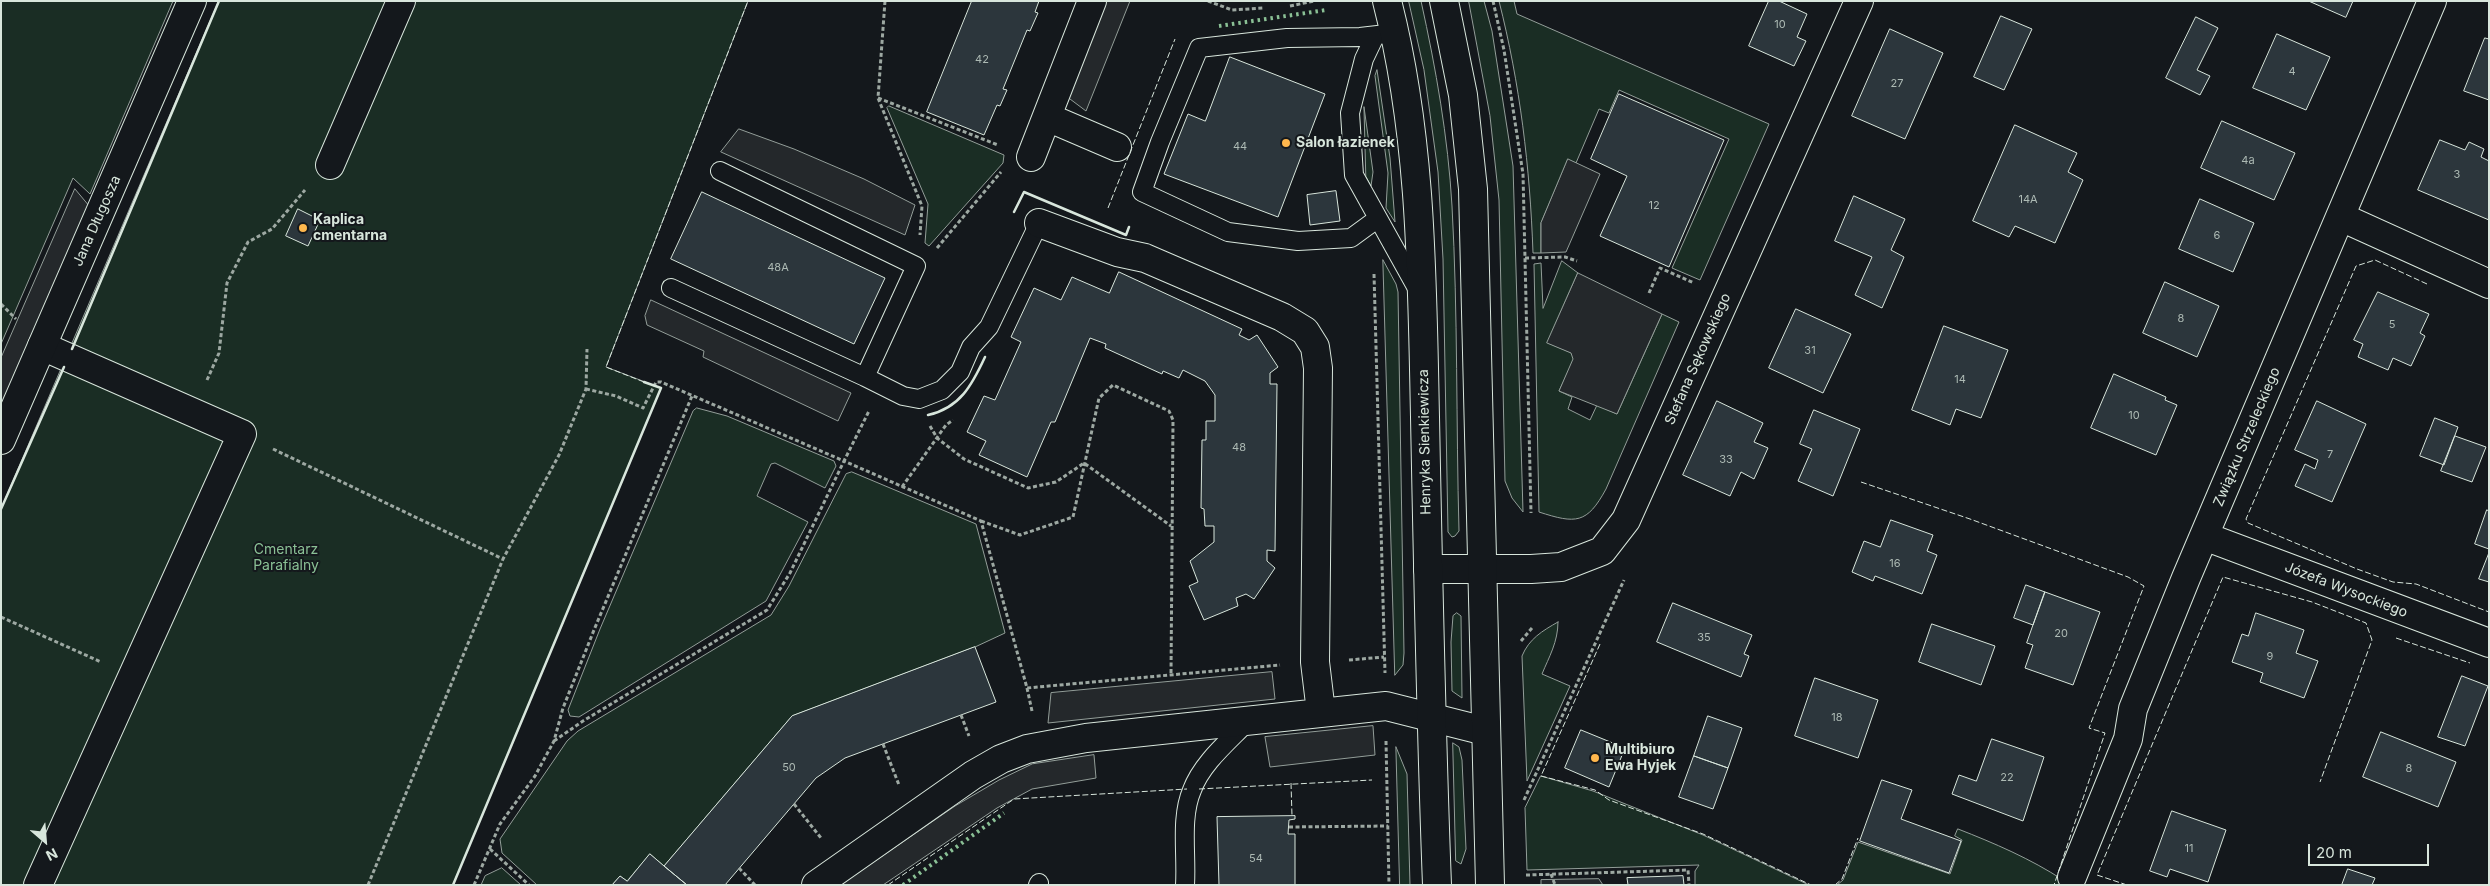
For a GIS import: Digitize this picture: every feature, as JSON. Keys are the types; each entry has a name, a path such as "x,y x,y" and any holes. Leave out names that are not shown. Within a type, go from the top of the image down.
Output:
{"street":[{"name":"Jana Długosza","path":"1,440 192,1"},
{"path":"330,165 401,1"},
{"path":"1024,155 1047,117 1092,1"},
{"name":"Henryka Sienkiewicza","path":"1387,1 1385,34 1410,118 1416,167 1422,296 1431,717 1437,885"},
{"path":"1444,1 1463,95 1474,189 1490,885"},
{"name":"Stefana Sękowskiego","path":"1428,569 1482,568 1531,570 1561,567 1602,551 1626,520 1859,1"},
{"name":"Związku Strzeleckiego","path":"2072,876 2128,739 2133,709 2204,536 2432,1"},
{"path":"1047,117 1117,147"},
{"path":"2341,217 2489,284"},
{"path":"1039,222 1117,252 1145,258 1282,317 1305,331 1315,347 1318,368 1315,662 1321,712"},
{"path":"38,885 242,434 42,346"},
{"name":"Józefa Wysockiego","path":"2204,536 2489,643"},
{"path":"816,885 973,775 1002,759 1027,749 1086,738 1386,706 1486,731"}],"lane":[{"path":"1377,219 1351,238 1298,241 1228,232 1142,192 1160,142 1200,48 1288,38 1385,34"},
{"path":"1385,34 1364,59 1350,113 1354,175 1377,219 1422,296"},
{"path":"720,171 916,266 865,377"},
{"path":"670,288 865,377 882,387 903,396 920,399 942,390 960,372 971,347 989,327 1039,222"},
{"path":"1185,885 1186,814 1192,789 1209,761 1247,722"}],"path":[{"path":"885,1 878,98 922,206 916,266"},
{"path":"1208,1 1232,10 1270,7"},
{"path":"1288,6 1314,1"},
{"path":"1493,1 1504,50 1523,174 1531,513"},
{"path":"878,98 1024,155 936,250 916,266"},
{"path":"193,412 219,353 227,283 248,242 272,228 298,197 330,165"},
{"path":"1525,258 1565,257 1577,260"},
{"path":"1649,293 1660,268 1698,285"},
{"path":"1374,269 1385,676"},
{"path":"368,885 503,559 559,455 586,389 587,349"},
{"path":"586,389 616,396 643,408 656,382 661,382 902,487 1020,535 1073,517 1099,398 1113,385 1169,410 1173,420 1171,675"},
{"path":"554,741 583,721 767,610 790,573 882,387"},
{"path":"474,885 500,824 535,776 554,741 563,708 594,630 692,396"},
{"path":"920,399 924,416 937,438 964,459 1028,488 1056,482 1084,463"},
{"path":"902,487 946,425 954,420"},
{"path":"242,434 503,559"},
{"path":"1084,463 1172,527"},
{"path":"981,520 1027,688 1384,657"},
{"path":"1521,808 1625,578"},
{"path":"1,616 131,676"},
{"path":"1386,732 1389,885"},
{"path":"884,744 902,794"},
{"path":"794,804 827,845"},
{"path":"1289,827 1388,826"},
{"path":"490,848 529,885"},
{"path":"739,868 755,885"},
{"path":"1518,875 1688,870 1689,885"},
{"path":"1551,874 1555,885"}],"green space":[{"path":"1,1 173,1 90,194 73,178 1,344"},
{"name":"Cmentarz Parafialny","path":"219,1 748,1 606,367 661,388 453,885 1,885 1,509"},
{"path":"1409,1 1421,1 1441,103 1448,154 1455,287 1459,531 1452,537 1448,532 1443,259 1438,172 1424,70"},
{"path":"1469,1 1484,1 1492,31 1513,166 1523,512 1512,498 1505,481 1499,200 1490,116"},
{"path":"1499,1 1514,1 1517,14 1769,124 1700,280 1672,268 1729,139 1619,90 1609,113 1599,109 1576,163 1568,160 1541,223 1541,253 1533,253 1523,126 1513,63"},
{"path":"1377,70 1390,158 1395,222 1386,208 1388,173 1375,76"},
{"path":"889,106 1004,155 1003,163 929,246 925,243 928,204 887,108"},
{"path":"1364,107 1373,172 1371,186 1366,177"},
{"path":"1383,260 1396,284 1398,292 1404,653 1403,665 1395,675"},
{"path":"1562,261 1578,273 1548,343 1572,353 1574,359 1559,391 1572,397 1568,409 1590,420 1597,405 1617,414 1662,314 1679,322 1606,489 1593,509 1586,515 1571,519 1539,512 1534,264 1541,263 1543,308"},
{"path":"697,408 727,416 834,461 836,466 825,488 775,463 771,464 757,496 808,522 766,601 579,717 570,716 568,710 600,629 693,411"},
{"path":"852,472 976,524 1005,633 975,647 792,716 664,866 650,854 627,881 620,876 612,885 537,885 502,853 500,839 567,741 578,731 771,615 789,586 846,474"},
{"path":"1457,613 1461,616 1462,698 1452,691 1451,642 1453,616"},
{"path":"1558,622 1555,643 1542,674 1570,686 1527,781 1522,656 1528,645 1537,636"},
{"path":"1453,743 1459,747 1462,760 1466,849 1461,864 1456,861"},
{"path":"1396,747 1407,774 1410,885 1400,885"},
{"path":"1541,776 1593,791 1703,835 1809,885 1695,885 1695,871 1699,865 1527,870 1525,808"},
{"path":"1958,829 2038,865 2063,880 2062,885 1837,885 1843,880 1858,842 1950,874 1962,840 1955,836"},
{"path":"502,868 521,885 481,885 485,876"}],"shaded area":[{"path":"1107,1 1130,1 1086,111 1066,96"},
{"path":"739,129 794,149 864,179 915,205 905,235 721,152"},
{"path":"1568,159 1600,174 1566,252 1541,253 1541,223"},
{"path":"75,189 95,213 1,424 1,358"},
{"path":"1578,273 1662,314 1617,414 1559,391 1573,359 1571,353 1547,343"},
{"path":"651,300 851,393 838,421 703,357 704,351 647,325 645,316"},
{"path":"1272,672 1275,699 1048,723 1051,693"},
{"path":"1373,726 1375,755 1270,767 1265,737"},
{"path":"1094,755 1096,778 1032,789 997,808 883,885 840,885 955,806 999,780 1032,764"},
{"path":"1599,879 1603,885 1541,885 1541,880"}],"building":[{"path":"972,1 1039,1 1035,12 1038,13 1030,31 1027,30 1003,89 1007,90 1000,106 997,105 984,135 927,112"},
{"path":"1769,1 1779,1 1807,14 1797,37 1806,41 1794,66 1749,46"},
{"path":"2309,1 2353,1 2346,17"},
{"path":"2001,16 2032,29 2004,90 1974,77"},
{"path":"2196,17 2218,28 2197,70 2210,76 2200,95 2166,78"},
{"path":"1890,29 1943,53 1905,139 1852,116"},
{"path":"2277,34 2330,57 2306,110 2253,88"},
{"path":"2485,38 2489,39 2489,100 2464,91"},
{"path":"1230,57 1325,94 1278,217 1164,174 1188,114 1205,121"},
{"path":"1619,94 1724,140 1669,267 1600,236 1627,176 1591,159"},
{"path":"2222,121 2295,153 2274,200 2201,168"},
{"path":"2015,125 2077,153 2068,172 2083,180 2055,243 2015,226 2009,237 1973,221"},
{"path":"2440,140 2465,150 2469,142 2484,149 2481,157 2489,161 2489,220 2418,190"},
{"path":"1336,191 1340,221 1310,225 1307,195"},
{"path":"702,192 885,278 854,344 671,259"},
{"path":"1854,196 1905,219 1891,250 1904,257 1882,308 1855,295 1872,257 1835,241"},
{"path":"2200,199 2254,223 2233,272 2179,249"},
{"name":"Kaplica cmentarna","path":"298,209 320,220 308,246 286,236"},
{"path":"1119,272 1242,329 1239,335 1249,340 1257,335 1278,367 1270,373 1270,384 1277,384 1275,551 1267,550 1267,561 1275,568 1254,599 1246,594 1236,598 1238,606 1204,620 1189,586 1198,582 1190,561 1214,542 1214,526 1205,526 1204,509 1201,508 1202,440 1206,440 1206,421 1215,421 1215,395 1205,381 1183,370 1179,378 1163,371 1162,374 1105,348 1106,344 1090,338 1055,422 1051,422 1027,477 979,455 986,441 967,432 984,396 995,400 1021,342 1011,337 1034,288 1061,300 1072,277 1109,293"},
{"path":"2165,282 2219,306 2197,357 2143,333"},
{"path":"2378,292 2429,314 2420,333 2425,336 2411,366 2393,358 2388,370 2358,357 2363,344 2354,340"},
{"path":"1796,309 1851,334 1823,393 1769,368"},
{"path":"1944,326 2008,350 1981,418 1956,409 1950,425 1912,410"},
{"path":"2114,374 2166,397 2165,400 2177,405 2156,455 2091,428"},
{"path":"1717,401 1763,423 1754,442 1768,448 1754,479 1741,472 1730,496 1683,475"},
{"path":"2317,401 2366,424 2332,502 2295,486 2305,464 2315,469 2318,460 2295,450"},
{"path":"1814,410 1860,429 1833,496 1798,481 1812,449 1800,444"},
{"path":"2435,418 2458,427 2444,465 2420,456"},
{"path":"2455,436 2486,447 2472,482 2441,471"},
{"path":"2487,510 2489,511 2489,549 2475,544"},
{"path":"1891,520 1933,535 1927,551 1937,555 1922,594 1875,576 1873,581 1852,572 1864,541 1880,547"},
{"path":"2489,553 2489,582 2479,579"},
{"path":"2026,585 2045,592 2033,625 2014,618"},
{"path":"2045,592 2100,612 2073,685 2025,668 2033,645 2027,643"},
{"path":"1673,603 1752,635 1744,654 1749,656 1741,677 1657,642"},
{"path":"2256,613 2304,630 2296,653 2318,661 2304,698 2260,682 2263,673 2232,662 2242,634 2248,636"},
{"path":"1932,624 1995,646 1981,685 1919,662"},
{"path":"975,647 996,702 845,758 816,778 725,885 687,885 664,866 792,716"},
{"path":"2462,676 2488,686 2465,746 2438,737"},
{"path":"1815,678 1878,700 1858,758 1795,736"},
{"path":"1708,716 1742,728 1728,768 1694,756"},
{"name":"Multibiuro Ewa Hyjek","path":"1581,730 1625,748 1609,787 1565,768"},
{"path":"2381,732 2456,762 2438,807 2363,777"},
{"path":"1992,739 2044,757 2023,821 1952,794 1959,775 1976,781"},
{"path":"1694,756 1728,768 1713,809 1679,797"},
{"path":"1882,780 1912,790 1901,819 1961,841 1949,873 1860,841"},
{"path":"2172,811 2226,830 2208,882 2170,869 2167,877 2150,871"},
{"path":"1295,816 1295,819 1289,820 1288,834 1295,834 1295,885 1219,885 1217,817"},
{"path":"650,854 687,885 612,885 620,876 627,881"},
{"path":"2348,869 2375,878 2372,885 2342,885"},
{"path":"1683,876 1684,885 1628,885 1627,878"}],"hedge":[{"path":"1219,26 1326,10"},
{"path":"903,885 1004,813"}],"fence":[{"path":"644,382 606,367 748,1"},
{"path":"1108,208 1175,39"},
{"path":"2427,284 2375,260 2356,266 2246,519 2248,523 2357,569 2393,582 2416,584 2489,612"},
{"path":"1861,482 1970,519 2128,577 2144,586 2089,728 2105,733 2054,885"},
{"path":"2127,885 2097,875 2223,577 2312,602 2366,623 2372,640 2320,782"},
{"path":"2396,638 2470,663"},
{"path":"1600,644 1541,776 1595,790 1609,800 1703,834 1811,885"},
{"path":"1199,789 1372,780"},
{"path":"1291,783 1292,816"},
{"path":"888,885 1014,799 1187,789"},
{"path":"1835,885 1842,879 1858,838"}],"wall":[{"path":"72,349 219,1"},
{"path":"1014,212 1024,192 1126,235 1129,227"},
{"path":"928,415 949,407 964,394 985,357"},
{"path":"1,509 64,367"},
{"path":"453,885 661,388 644,382"}],"place":[{"name":"Salon łazienek","path":"1286,143"},
{"name":"Kaplica cmentarna","path":"303,228"},
{"name":"Multibiuro Ewa Hyjek","path":"1595,758"}]}
